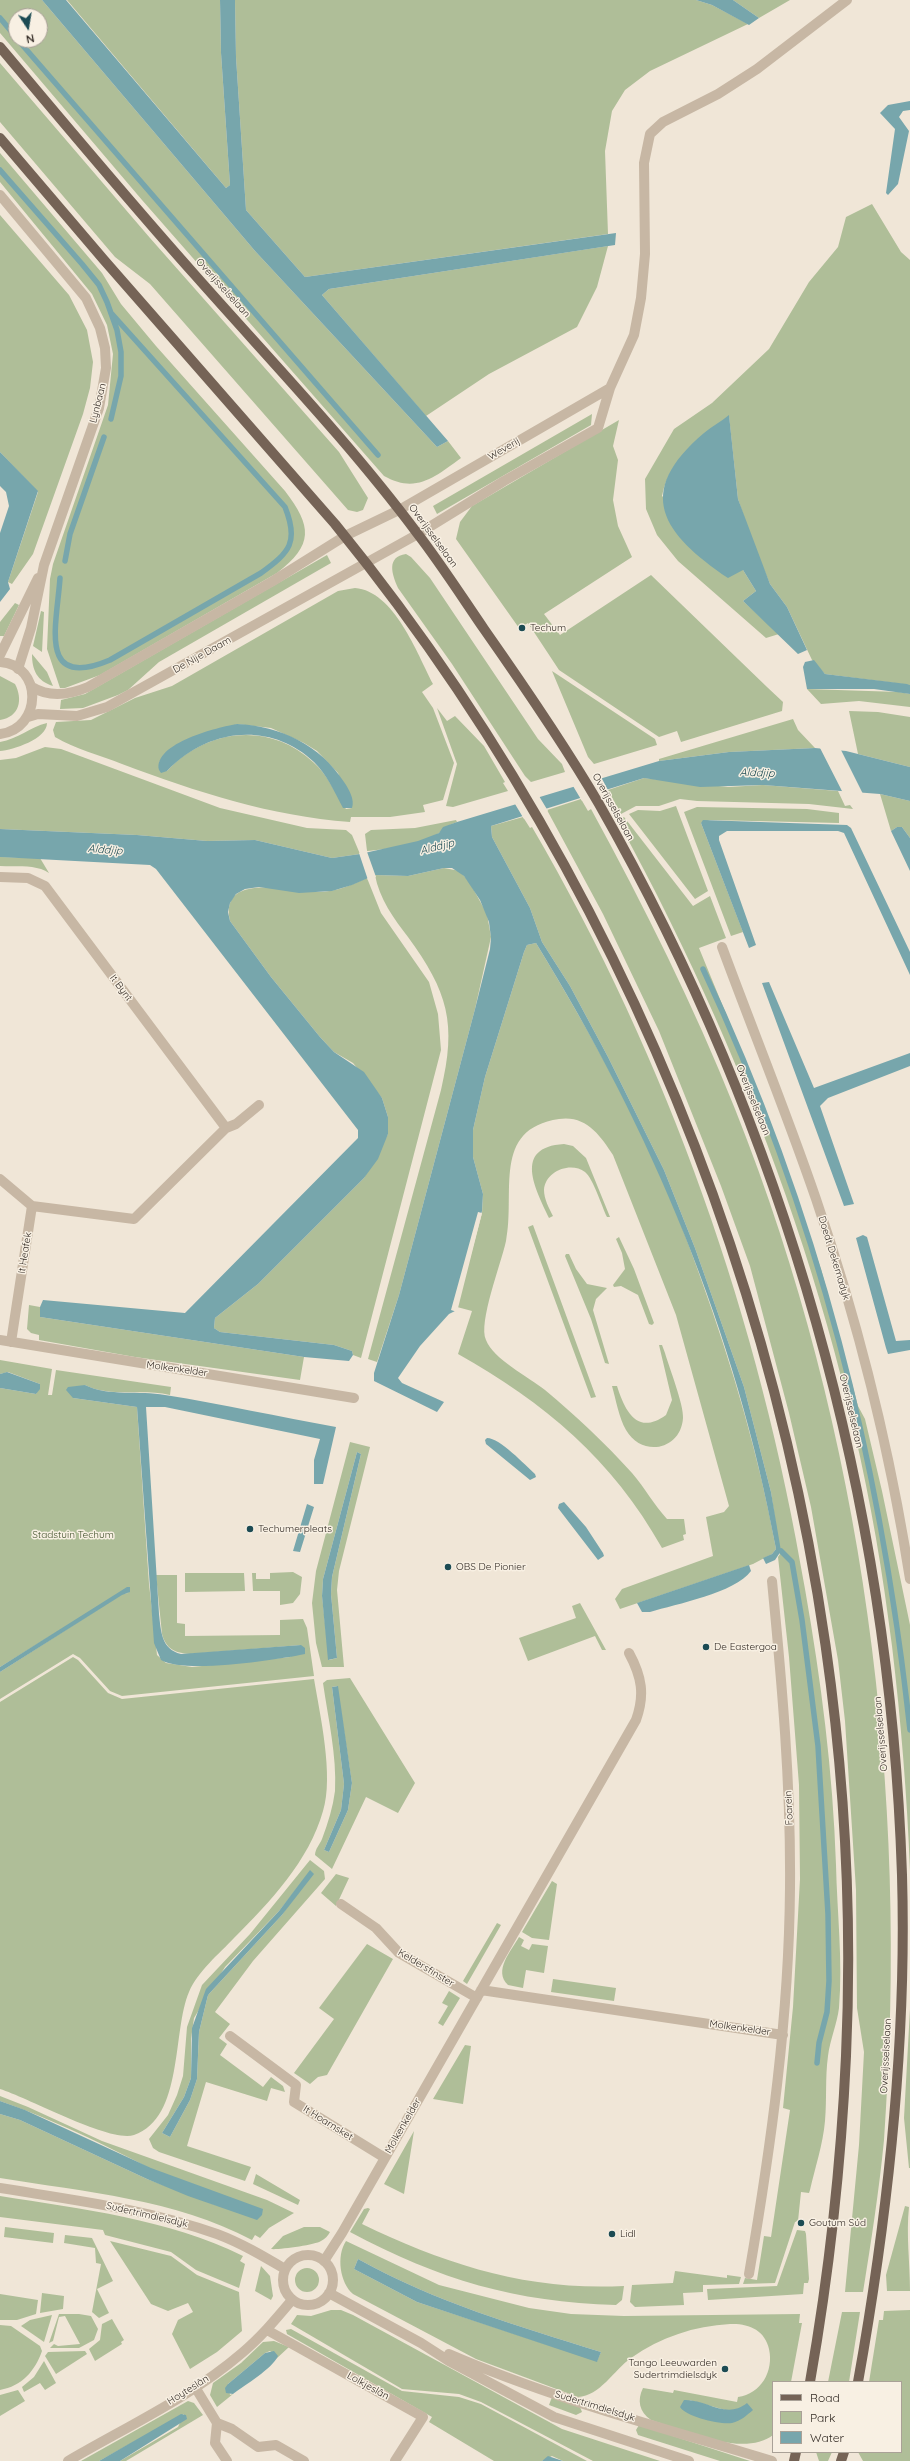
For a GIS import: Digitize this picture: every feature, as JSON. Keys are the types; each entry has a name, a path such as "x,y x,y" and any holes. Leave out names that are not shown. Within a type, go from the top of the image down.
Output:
{"main road":[{"name":"Overijsselselaan","path":"0,47 135,208 334,432 399,510 418,534 573,761 600,806 664,928 708,1022 744,1107 770,1175 791,1237 820,1335 837,1401 866,1534 886,1662 899,1807 902,1881 902,1965 894,2137 876,2281 858,2381"},
{"path":"0,138 345,536 452,681 542,824 594,919 646,1029 711,1189 739,1270 780,1415 805,1531 827,1662 835,1722 846,1889 846,2055 837,2196 826,2282 810,2381"}],"street":[{"path":"418,534 504,481 598,428 610,388 634,335 641,298 645,246 644,163 650,134 663,122 718,94 757,69 847,0"},
{"name":"Lynbaan","path":"0,195 86,298 100,328 105,348 104,389 99,408 44,565 0,655"},
{"name":"Weverij","path":"345,536 399,510 610,388"},
{"name":"De Nije Daam","path":"28,717 38,714 76,716 107,707 418,534"},
{"path":"0,662 18,669 32,687 41,692 57,694 76,692 88,687 273,581 345,536"},
{"name":"Lynbaan","path":"18,669 31,628 44,565"},
{"path":"0,734 15,730 28,717 33,705 32,687"},
{"name":"It Bynt","path":"0,877 28,878 45,886 226,1128"},
{"name":"Doedt Dekemadyk","path":"722,947 797,1145 851,1312 887,1459 910,1579"},
{"path":"0,1179 32,1206 134,1219 226,1128 236,1124 259,1105"},
{"name":"It Heafek","path":"12,1342 32,1206"},
{"name":"Molkenkelder","path":"0,1340 354,1398"},
{"name":"Foarein","path":"772,1581 785,1707 790,1837 788,1944 783,2035"},
{"name":"Molkenkelder","path":"324,2260 385,2158 636,1720 642,1703 642,1685 638,1669 629,1654"},
{"name":"Keldersfinster","path":"341,1904 376,1928 399,1953 479,1994"},
{"name":"Molkenkelder","path":"479,1994 783,2035 767,2171 749,2274"},
{"name":"It Hoarnsket","path":"230,2036 296,2085 294,2102 385,2158"},
{"name":"Sudertrimdielsdyk","path":"0,2188 132,2210 178,2221 219,2235 285,2268"},
{"path":"302,2255 314,2255 324,2260 332,2276 329,2293 322,2300 312,2304 302,2304 292,2300 283,2285 285,2268 292,2260 302,2255"},
{"name":"Sudertrimdielsdyk","path":"329,2293 421,2343 449,2361 554,2417 689,2461"},
{"name":"Hoyteslân","path":"68,2461 195,2387 226,2366 267,2330 292,2300"},
{"name":"Lolkjeslân","path":"267,2330 423,2417 395,2461"},
{"name":"Sudertrimdielsdyk","path":"421,2343 480,2368 550,2392 772,2461"},
{"path":"195,2387 217,2423 232,2429 258,2448 276,2444 304,2461"},
{"path":"217,2423 215,2443 227,2461"}],"green space":[{"path":"0,0 42,0 255,251 437,447 448,441 461,458 434,477 425,481 406,483 395,481 384,476 142,200 13,48 48,48 48,8 8,8 8,42 0,33"},
{"path":"67,0 220,0 221,53 230,185 226,188"},
{"path":"235,0 696,0 712,5 748,24 650,71 625,90 612,111 605,151 608,234 305,277 246,210 236,57"},
{"path":"733,0 790,0 759,18"},
{"path":"0,63 150,238 339,452 368,498 363,510 357,512 348,510 150,284 115,257 0,122"},
{"path":"0,153 102,273 121,304 156,346 285,491 294,503 304,525 305,535 303,544 298,553 277,573 100,675 65,688 60,688 47,649 50,579 53,564 108,405 113,354 107,325 92,294 0,182"},
{"path":"872,204 901,252 910,260 910,685 825,674 812,660 787,607 770,584 752,541 738,499 729,416 688,450 679,460 666,482 662,496 743,570 756,591 743,601 779,634 766,638 678,561 657,535 646,509 645,479 674,429 712,403 769,349 809,282 838,247 846,217"},
{"path":"0,215 69,295 87,330 93,362 90,388 83,414 33,554 12,584 8,582 38,492 0,452"},
{"path":"608,246 597,287 577,327 489,374 426,416 322,295 329,289"},
{"path":"592,414 591,425 437,514 433,506"},
{"path":"619,420 613,446 618,460 613,500 618,526 632,557 544,614 560,635 651,575 783,702 782,711 681,742 677,731 659,737 559,670 528,623 519,628 456,539 460,522 472,506"},
{"path":"406,554 411,557 430,578 538,739 562,764 565,772 531,782 525,776 452,664 398,588 392,567 393,562 395,559"},
{"path":"327,555 331,563 159,662 128,690 83,708 60,709 61,700 85,694"},
{"path":"355,588 369,592 381,600 393,612 403,626 433,684 422,692 433,708 454,763 443,800 423,805 425,812 390,817 351,817 350,822 291,814 234,801 178,784 79,748 55,737 53,730 56,722 91,720 135,698 172,686 338,591","holes":["237,724 271,728 304,743 317,751 338,773 352,808 346,809 327,778 313,762 296,749 277,740 258,736 238,735 219,739 200,746 183,757 167,771 159,770 159,762"]},
{"path":"15,603 19,605 4,636 0,636 0,622"},
{"path":"41,611 44,612 42,652 33,646"},
{"path":"32,654 47,672 53,686 43,681 36,674"},
{"path":"552,671 655,739 657,745 594,764 588,757"},
{"path":"0,676 15,684 19,701 16,711 12,715 0,720"},
{"path":"807,689 899,692 910,694 910,707 859,701 821,704"},
{"path":"437,708 447,721 455,716 484,746 505,782 503,783 508,791 453,807 446,806 457,764"},
{"path":"849,711 878,712 910,717 910,767 858,754"},
{"path":"793,719 798,730 815,748 729,752 659,761 659,759"},
{"path":"47,723 46,729 36,739 21,746 0,751 0,742"},
{"path":"45,747 61,749 220,808 307,828 346,830 352,835 360,854 332,858 255,840 207,841 137,835 0,829 0,760 16,758"},
{"path":"644,778 728,787 763,785 838,791 845,806 850,805 853,809 809,804 697,801 680,799 659,806 636,806 621,814 608,790"},
{"path":"880,794 910,801 910,838 902,827 897,827 891,831"},
{"path":"581,799 588,811 591,809 668,957 703,1032 735,1109 780,1232 816,1357 846,1485 868,1615 882,1746 890,1878 890,2009 884,2140 875,2217 863,2292 845,2292 859,2145 864,2052 857,2008 856,1890 845,1721 838,1660 811,1507 789,1413 750,1266 721,1186 659,1031 603,914 547,810"},
{"path":"676,806 708,891 695,899 629,814 638,810 660,811"},
{"path":"697,807 807,809 839,813 839,823 710,820 701,823 743,932 731,936 684,812"},
{"path":"523,817 530,828 532,827 581,916 626,1008 667,1101 703,1196 735,1292 763,1390 786,1489 805,1589 821,1692 832,1795 837,1883 840,1990 838,2014 828,2056 825,2121 821,2147 809,2193 801,2192 798,2221 795,2222 775,2283 743,2284 745,2278 757,2280 764,2236 771,2237 790,2110 783,2108 793,2007 800,1879 799,1785 789,1657 778,1557 780,1554 771,1492 744,1387 695,1248 664,1170 608,1057 570,986 542,942 530,908 492,837 491,826"},
{"path":"624,817 693,906 710,896 726,938 699,948 770,1121 821,1269 858,1406 865,1419 882,1491 910,1625 910,1871 898,1702 892,1646 876,1538 855,1431 827,1326 795,1221 757,1119 716,1018 669,919 619,823 619,820"},
{"path":"456,820 457,822 449,825 433,837 394,848 367,851 365,834 371,830 415,828"},
{"path":"0,857 40,858 49,873 38,868 26,866 0,866"},
{"path":"444,868 460,871 470,883 487,914 491,937 475,1009 399,1295 377,1362 368,1359 441,1090 446,1066 448,1027 446,1009 432,975 422,957 388,908 380,892 375,875 408,876"},
{"path":"367,878 381,913 429,982 438,1014 441,1050 361,1358 353,1355 352,1351 334,1345 220,1332 214,1328 215,1318 258,1284 364,1178 388,1134 388,1117 382,1098 353,1063 334,1052 320,1037 271,977 230,921 229,905 235,895 246,890 275,888 325,892 343,888"},
{"path":"536,943 586,1027 617,1084 671,1198 713,1312 744,1412 762,1480 776,1549 772,1554 753,1564 620,1609 615,1599 622,1589 713,1556 706,1517 724,1512 729,1506 676,1315 613,1155 603,1140 585,1123 577,1120 559,1119 538,1125 523,1136 515,1149 509,1184 506,1241 487,1307 484,1332 486,1340 496,1354 545,1390 601,1440 632,1473 667,1519 684,1519 686,1534 683,1535 684,1540 662,1548 642,1516 621,1487 598,1460 574,1436 548,1413 520,1392 458,1354 472,1311 457,1307 482,1213 483,1194 473,1157 473,1130 485,1077 524,952 527,945"},
{"path":"564,1144 573,1146 586,1158 610,1217 607,1217 588,1175 579,1169 566,1168 554,1173 545,1183 545,1197 553,1216 549,1218 534,1183 532,1172 533,1161 538,1153 548,1147"},
{"path":"533,1225 596,1397 591,1398 528,1227"},
{"path":"619,1237 634,1269 654,1323 652,1325 649,1324 638,1295 621,1286 614,1287 613,1285 625,1269 622,1253 616,1239"},
{"path":"566,1254 569,1254 576,1269 587,1284 607,1288 596,1299 593,1310 609,1364 605,1363 591,1319 565,1256"},
{"path":"29,1305 40,1307 40,1317 304,1357 300,1380 135,1357 39,1340 39,1335 31,1333 27,1329"},
{"path":"659,1345 662,1345 676,1386 683,1412 683,1418 681,1429 676,1437 668,1443 651,1447 641,1444 633,1439 626,1430 612,1386 617,1386 628,1412 640,1422 647,1423 656,1421 666,1415 672,1400"},
{"name":"Stadstuin Techum","path":"0,1360 52,1369 48,1395 52,1395 56,1370 171,1387 170,1395 149,1392 105,1391 85,1385 73,1398 137,1407 149,1584 157,1655 166,1663 192,1667 290,1657 301,1645 190,1654 180,1653 172,1649 166,1643 162,1634 156,1575 177,1575 177,1623 185,1624 185,1636 280,1635 280,1620 303,1619 307,1628 314,1676 122,1696 110,1691 80,1658 73,1654 0,1699 0,1672 122,1594 128,1593 130,1587 0,1667 0,1388 36,1394 40,1384 8,1372 0,1374"},
{"path":"350,1442 370,1447 339,1571 337,1590 344,1667 322,1667 316,1643 312,1603 316,1571","holes":["357,1452 361,1454 332,1577 331,1594 337,1658 329,1660 322,1596 323,1579"]},
{"path":"293,1572 302,1577 300,1594 293,1603 280,1605 280,1591 253,1591 252,1573 256,1573 256,1579 270,1579 270,1573"},
{"path":"185,1573 244,1573 245,1591 185,1592"},
{"path":"580,1603 606,1650 602,1650 595,1636 528,1661 519,1638 576,1618 572,1606"},
{"path":"73,1657 78,1660 108,1693 122,1699 314,1679 325,1745 327,1763 326,1797 317,1829 298,1864 287,1880 248,1924 209,1963 193,1984 184,2009 174,2072 169,2093 161,2111 150,2126 134,2135 123,2136 89,2126 0,2089 0,1702"},
{"path":"350,1678 415,1783 398,1813 366,1797 332,1869 315,1855 328,1821 335,1791 335,1764 332,1737 323,1683 327,1680","holes":["337,1686 352,1783 348,1810 329,1852 324,1850 341,1810 344,1784 332,1687"]},
{"path":"310,1860 324,1871 325,1879 253,1961 215,2012 230,2024 219,2038 227,2044 220,2055 263,2087 271,2077 283,2086 285,2092 271,2088 267,2101 206,2082 187,2146 251,2167 245,2181 159,2152 153,2148 149,2139 168,2115 177,2095 183,2076 187,2027 202,1985 250,1934","holes":["311,1871 282,1915 208,1995 199,2032 197,2079 190,2100 170,2137 162,2133 184,2097 191,2078 191,2039 194,2018 225,1967 279,1911"]},
{"path":"336,1874 349,1878 336,1906 321,1893"},
{"path":"552,1881 557,1884 549,1940 532,1938 522,1932"},
{"path":"497,1923 501,1925 467,1984 463,1981"},
{"path":"519,1937 524,1940 521,1946 529,1950 532,1944 548,1946 544,1973 526,1970 523,1988 508,1985 502,1974 505,1961"},
{"path":"367,1944 393,1959 327,2075 318,2077 310,2084 294,2073 334,2019 319,2008"},
{"path":"553,1979 616,1988 614,2001 551,1992"},
{"path":"449,1991 460,1998 443,2026 438,2023 448,2006 442,2003"},
{"path":"910,2009 910,2168 909,2168 904,2118"},
{"path":"465,2045 471,2046 463,2104 433,2099"},
{"path":"0,2096 28,2107 102,2141 267,2200 294,2213 269,2228 260,2238 255,2235 252,2240 223,2226 161,2206 97,2193 0,2178 0,2114 20,2120 147,2179 218,2206 111,2149 56,2123 0,2101"},
{"path":"414,2131 404,2194 384,2184"},
{"path":"256,2174 300,2200 298,2205 253,2184"},
{"path":"0,2196 124,2217 155,2224 214,2243 243,2256 240,2261 245,2264 239,2288 196,2270 171,2252 105,2235 103,2230 0,2217"},
{"path":"905,2206 909,2207 908,2238 910,2291 887,2291 886,2275"},
{"path":"364,2209 370,2209 362,2224 425,2252 489,2272 521,2279 555,2284 624,2286 622,2300 616,2305 544,2299 511,2293 447,2275 383,2249 350,2232"},
{"path":"5,2227 54,2233 53,2243 4,2237"},
{"path":"304,2227 320,2227 330,2232 325,2238 317,2243 281,2249 271,2249 283,2236"},
{"path":"797,2230 805,2231 806,2234 809,2279 808,2283 804,2283 803,2294 708,2300 707,2289 777,2286"},
{"path":"65,2235 92,2238 113,2281 97,2289 109,2313 99,2318 92,2312 101,2264 96,2263 95,2248 64,2243"},
{"path":"110,2241 171,2256 197,2275 239,2292 242,2331 217,2352 190,2369 172,2334 178,2320 193,2312 188,2303 168,2311 151,2304"},
{"path":"346,2241 439,2285 529,2308 571,2314 624,2316 800,2314 799,2323 802,2323 791,2381 772,2381 772,2436 761,2441 746,2444 713,2440 651,2420 647,2417 640,2406 641,2392 643,2388 673,2393 674,2390 737,2402 738,2397 746,2395 759,2386 764,2380 770,2365 767,2342 760,2332 749,2326 737,2324 717,2325 678,2334 654,2344 642,2351 625,2363 600,2387 586,2396 578,2397 476,2359 353,2294 342,2276 340,2261","holes":["358,2259 417,2288 477,2312 601,2352 597,2361 417,2302 354,2269","689,2400 729,2411 740,2409 725,2423"]},
{"path":"261,2266 270,2276 273,2296 271,2300 255,2291"},
{"path":"307,2268 312,2269 318,2275 318,2285 312,2291 307,2292 302,2291 296,2285 295,2280 296,2275 302,2269"},
{"path":"675,2271 727,2278 727,2275 741,2277 739,2284 703,2285 703,2292 683,2293 684,2305 635,2307 630,2302 632,2285 673,2283"},
{"path":"42,2293 64,2296 63,2309 40,2313"},
{"path":"0,2294 38,2300 36,2314 17,2320 0,2320"},
{"path":"331,2310 341,2310 353,2315 562,2429 660,2461 593,2461 481,2402 459,2394 402,2389 291,2324 297,2315 311,2316"},
{"path":"910,2310 910,2461 863,2461 859,2453 902,2453 902,2381 869,2381 879,2320 883,2320 884,2311"},
{"path":"842,2312 860,2312 849,2381 828,2381"},
{"path":"59,2314 79,2314 91,2316 98,2329 94,2340 79,2348 50,2348 54,2344 58,2346 80,2344 65,2316 59,2317 53,2341 49,2343"},
{"path":"52,2315 44,2342 21,2326 30,2320"},
{"path":"112,2319 124,2340 121,2342 122,2344 95,2361 89,2349 100,2340 102,2324"},
{"path":"0,2325 11,2326 40,2346 42,2351 36,2365 27,2376 15,2385 0,2390"},
{"path":"291,2329 402,2391 459,2397 481,2404 587,2461 563,2461 552,2456 542,2461 494,2461 429,2422 432,2417 287,2334 286,2330"},
{"path":"274,2341 289,2347 276,2359 277,2356 270,2351 265,2353 228,2384 230,2395 233,2394 217,2407 210,2395 213,2383 241,2363 263,2342"},
{"path":"85,2351 87,2354 56,2374 45,2356 48,2352"},
{"path":"44,2361 56,2383 45,2390 40,2383 24,2392 22,2387 34,2377"},
{"path":"18,2390 25,2401 0,2416 0,2395"},
{"path":"552,2397 580,2407 582,2412 576,2415 549,2405"},
{"path":"188,2401 194,2403 203,2415 126,2461 120,2461 178,2427 184,2414 99,2461 81,2461"},
{"path":"639,2425 750,2461 720,2461 638,2435 636,2430"},
{"path":"816,2453 832,2453 828,2461 819,2461"}],"water":[{"path":"42,0 66,0 226,188 230,185 221,53 220,0 235,0 236,57 246,210 305,277 616,233 615,245 329,289 322,295 448,441 437,447 255,251"},
{"path":"696,0 733,0 759,18 749,25 712,5"},
{"path":"910,101 910,110 903,111 899,117 909,131 898,184 888,195 886,193 895,129 880,113 888,105"},
{"path":"729,415 738,499 770,584 787,607 807,650 798,654 743,601 756,591 743,570 728,578 705,562 673,529 665,512 663,494 669,475 682,455 704,433"},
{"path":"0,452 38,491 8,582 10,589 0,602 0,533 9,506 6,492 0,486"},
{"path":"814,660 825,674 907,684 910,685 910,694 874,689 807,689 803,667 805,662"},
{"path":"237,724 284,733 311,748 334,769 346,785 352,798 352,808 343,808 327,778 314,762 297,749 278,740 258,735 239,735 219,739 200,746 183,757 167,771 161,773 159,770 160,760 166,752 176,744 203,733"},
{"name":"Alddjip","path":"815,748 846,751 910,767 910,801 880,794 763,785 700,787 644,778 491,826 492,837 530,908 542,942 570,986 608,1057 664,1170 695,1248 744,1387 771,1492 781,1551 775,1560 766,1564 763,1558 772,1554 776,1549 759,1468 738,1389 713,1311 684,1235 652,1160 617,1086 578,1014 536,943 527,945 524,952 485,1077 473,1130 473,1157 483,1194 482,1211 455,1311 449,1314 420,1346 398,1378 402,1383 444,1402 437,1412 374,1381 374,1373 399,1295 490,949 491,938 489,922 480,900 464,876 452,868 444,868 408,876 375,875 352,885 332,891 299,893 259,887 245,889 236,894 230,903 228,912 230,921 271,977 320,1037 334,1052 364,1072 382,1098 388,1117 388,1134 378,1159 364,1178 258,1284 215,1318 214,1328 220,1332 334,1345 352,1351 353,1355 349,1361 304,1357 40,1317 40,1307 43,1300 185,1313 358,1138 358,1130 156,869 150,865 0,857 0,829 137,835 207,841 255,840 332,858 360,854 418,841 439,833 443,827 457,822 659,761 729,752"},
{"path":"703,820 847,825 851,828 910,952 910,975 844,833 838,831 727,831 719,836 719,840 756,945 749,948 701,823"},
{"path":"897,827 902,827 910,838 910,871 891,831"},
{"path":"769,982 814,1088 910,1053 910,1066 828,1098 820,1106 854,1204 844,1206 762,983"},
{"path":"863,1235 867,1237 896,1341 910,1340 910,1350 888,1354 856,1238"},
{"path":"7,1372 40,1384 40,1389 36,1394 0,1388 0,1374"},
{"path":"85,1385 104,1391 155,1394 187,1399 336,1427 323,1484 314,1484 314,1460 320,1439 165,1407 146,1407 159,1614 163,1638 166,1644 174,1652 181,1654 301,1645 305,1648 305,1654 253,1662 209,1666 173,1664 161,1660 154,1643 137,1407 73,1398 66,1390 68,1387"},
{"path":"487,1438 499,1442 535,1474 536,1477 530,1480 486,1444 485,1440"},
{"path":"357,1452 361,1454 332,1577 331,1594 337,1658 328,1660 322,1596 323,1579"},
{"path":"564,1502 586,1527 603,1553 604,1556 598,1560 558,1508 559,1504"},
{"path":"307,1504 314,1507 300,1552 293,1551"},
{"path":"749,1565 751,1571 743,1579 719,1592 650,1612 642,1612 637,1603"},
{"path":"127,1587 130,1587 130,1592 122,1595 0,1672 0,1667"},
{"path":"338,1686 352,1783 348,1810 329,1852 324,1850 341,1810 344,1784 332,1687"},
{"path":"310,1870 314,1874 282,1915 208,1995 199,2032 197,2079 190,2100 170,2137 162,2133 184,2097 191,2078 192,2028 206,1989 279,1911"},
{"path":"0,2101 25,2110 151,2168 263,2209 262,2215 257,2220 188,2196 147,2179 20,2120 0,2114"},
{"path":"358,2259 417,2288 477,2312 601,2352 597,2362 417,2302 354,2269"},
{"path":"274,2351 278,2356 270,2366 233,2394 226,2393 225,2388 228,2384 265,2353"},
{"path":"684,2400 701,2402 716,2408 732,2410 747,2403 753,2410 738,2421 732,2423 720,2423 704,2420 684,2411 680,2407"},
{"path":"181,2414 186,2415 187,2419 120,2461 99,2461"},
{"path":"548,2456 563,2461 542,2461"}],"pier":[{"path":"819,746 840,748 864,796 843,793"},
{"path":"601,777 609,792 582,801 573,786"},
{"path":"539,796 548,811 524,819 515,804"},
{"path":"366,849 376,877 368,880 359,853"},
{"path":"478,1212 482,1213 457,1312 451,1310"}],"waterway":[{"path":"0,18 8,28"},
{"path":"25,48 378,455"},
{"path":"0,170 82,264 99,285 107,302 117,330 121,352 121,376 111,419"},
{"path":"60,578 55,632 56,648 61,660 71,667 87,667 110,660 261,573 279,559 285,552 291,538 291,529 285,507 112,314"},
{"path":"65,561 70,534 104,437"},
{"path":"703,969 744,1061 780,1153 811,1247 839,1341 862,1436 882,1533 910,1730"},
{"path":"781,1551 792,1562 802,1620 818,1746 828,1914 829,1981 827,2012 819,2043 817,2063"}],"place":[{"name":"Techum","path":"522,628"},
{"name":"Techumerpleats","path":"250,1529"},
{"name":"OBS De Pionier","path":"448,1567"},
{"name":"De Eastergoa","path":"706,1647"},
{"name":"Goutum Súd","path":"801,2223"},
{"name":"Lidl","path":"612,2234"},
{"name":"Tango Leeuwarden Sudertrimdielsdyk","path":"725,2369"}]}
